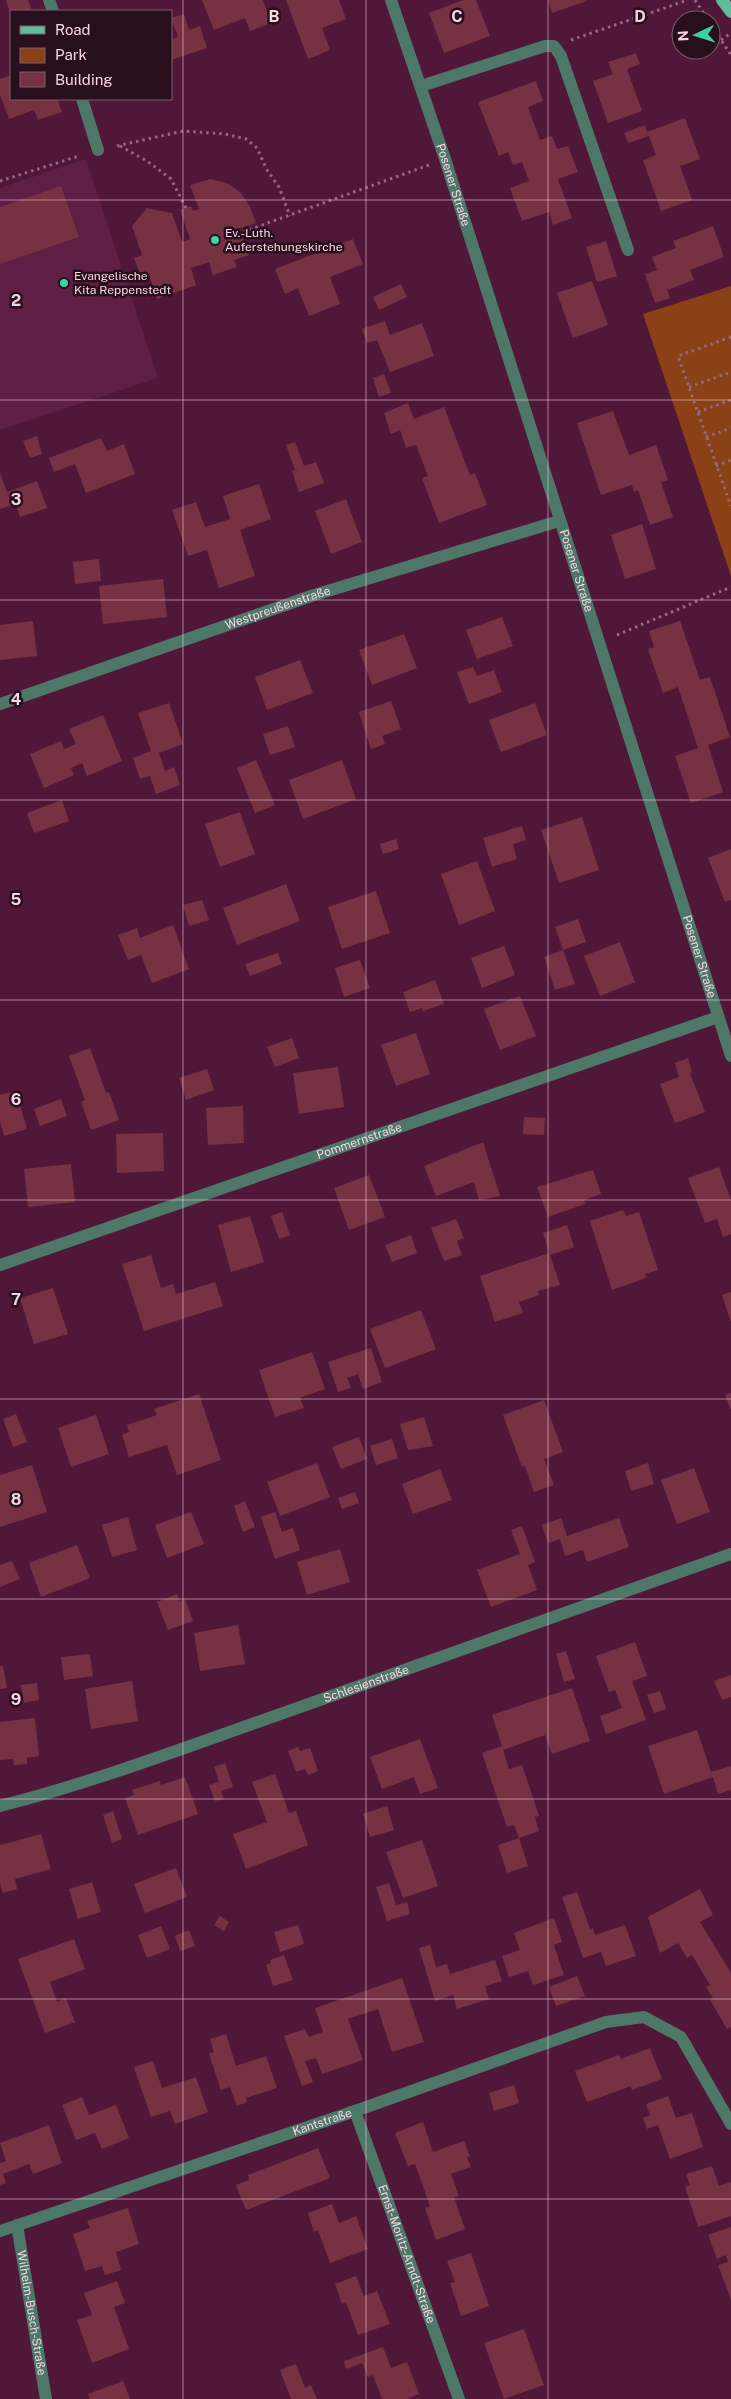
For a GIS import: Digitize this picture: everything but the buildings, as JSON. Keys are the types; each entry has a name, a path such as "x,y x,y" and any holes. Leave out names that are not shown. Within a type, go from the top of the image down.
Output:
{"main road":[{"path":"722,0 731,12"}],"street":[{"name":"Posener Straße","path":"390,0 445,159 731,1056"},
{"path":"421,86 545,46 554,46 561,56 628,250"},
{"path":"82,100 98,150"},
{"name":"Westpreußenstraße","path":"0,704 311,596 559,521"},
{"name":"Pommernstraße","path":"0,1265 718,1017"},
{"name":"Schlesienstraße","path":"0,1806 86,1782 316,1702 562,1612 731,1554"},
{"name":"Kantstraße","path":"0,2231 355,2111 606,2022 644,2017 681,2037 731,2124"},
{"name":"Ernst-Moritz-Arndt-Straße","path":"355,2111 459,2399"},
{"name":"Wilhelm-Busch-Straße","path":"17,2225 46,2399"}],"path":[{"path":"554,46 688,0"},
{"path":"731,32 721,40 731,55"},
{"path":"186,208 171,179 147,161 120,146 183,131 225,134 246,139 257,148 279,187 290,216"},
{"path":"0,181 98,150"},
{"path":"237,234 445,159"},
{"path":"731,337 678,356 731,506"},
{"path":"689,387 731,372"},
{"path":"698,412 731,400"},
{"path":"706,437 731,428"},
{"path":"716,466 731,460"},
{"path":"726,494 731,492"},
{"path":"598,643 680,606 731,587"}],"shaded area":[{"name":"Evangelische Kita Reppenstedt","path":"86,159 158,378 0,430 0,188"}],"green space":[{"path":"731,286 731,576 643,314"}],"place":[{"name":"Ev.-Luth. Auferstehungskirche","path":"215,240"},
{"name":"Evangelische Kita Reppenstedt","path":"64,283"}]}
